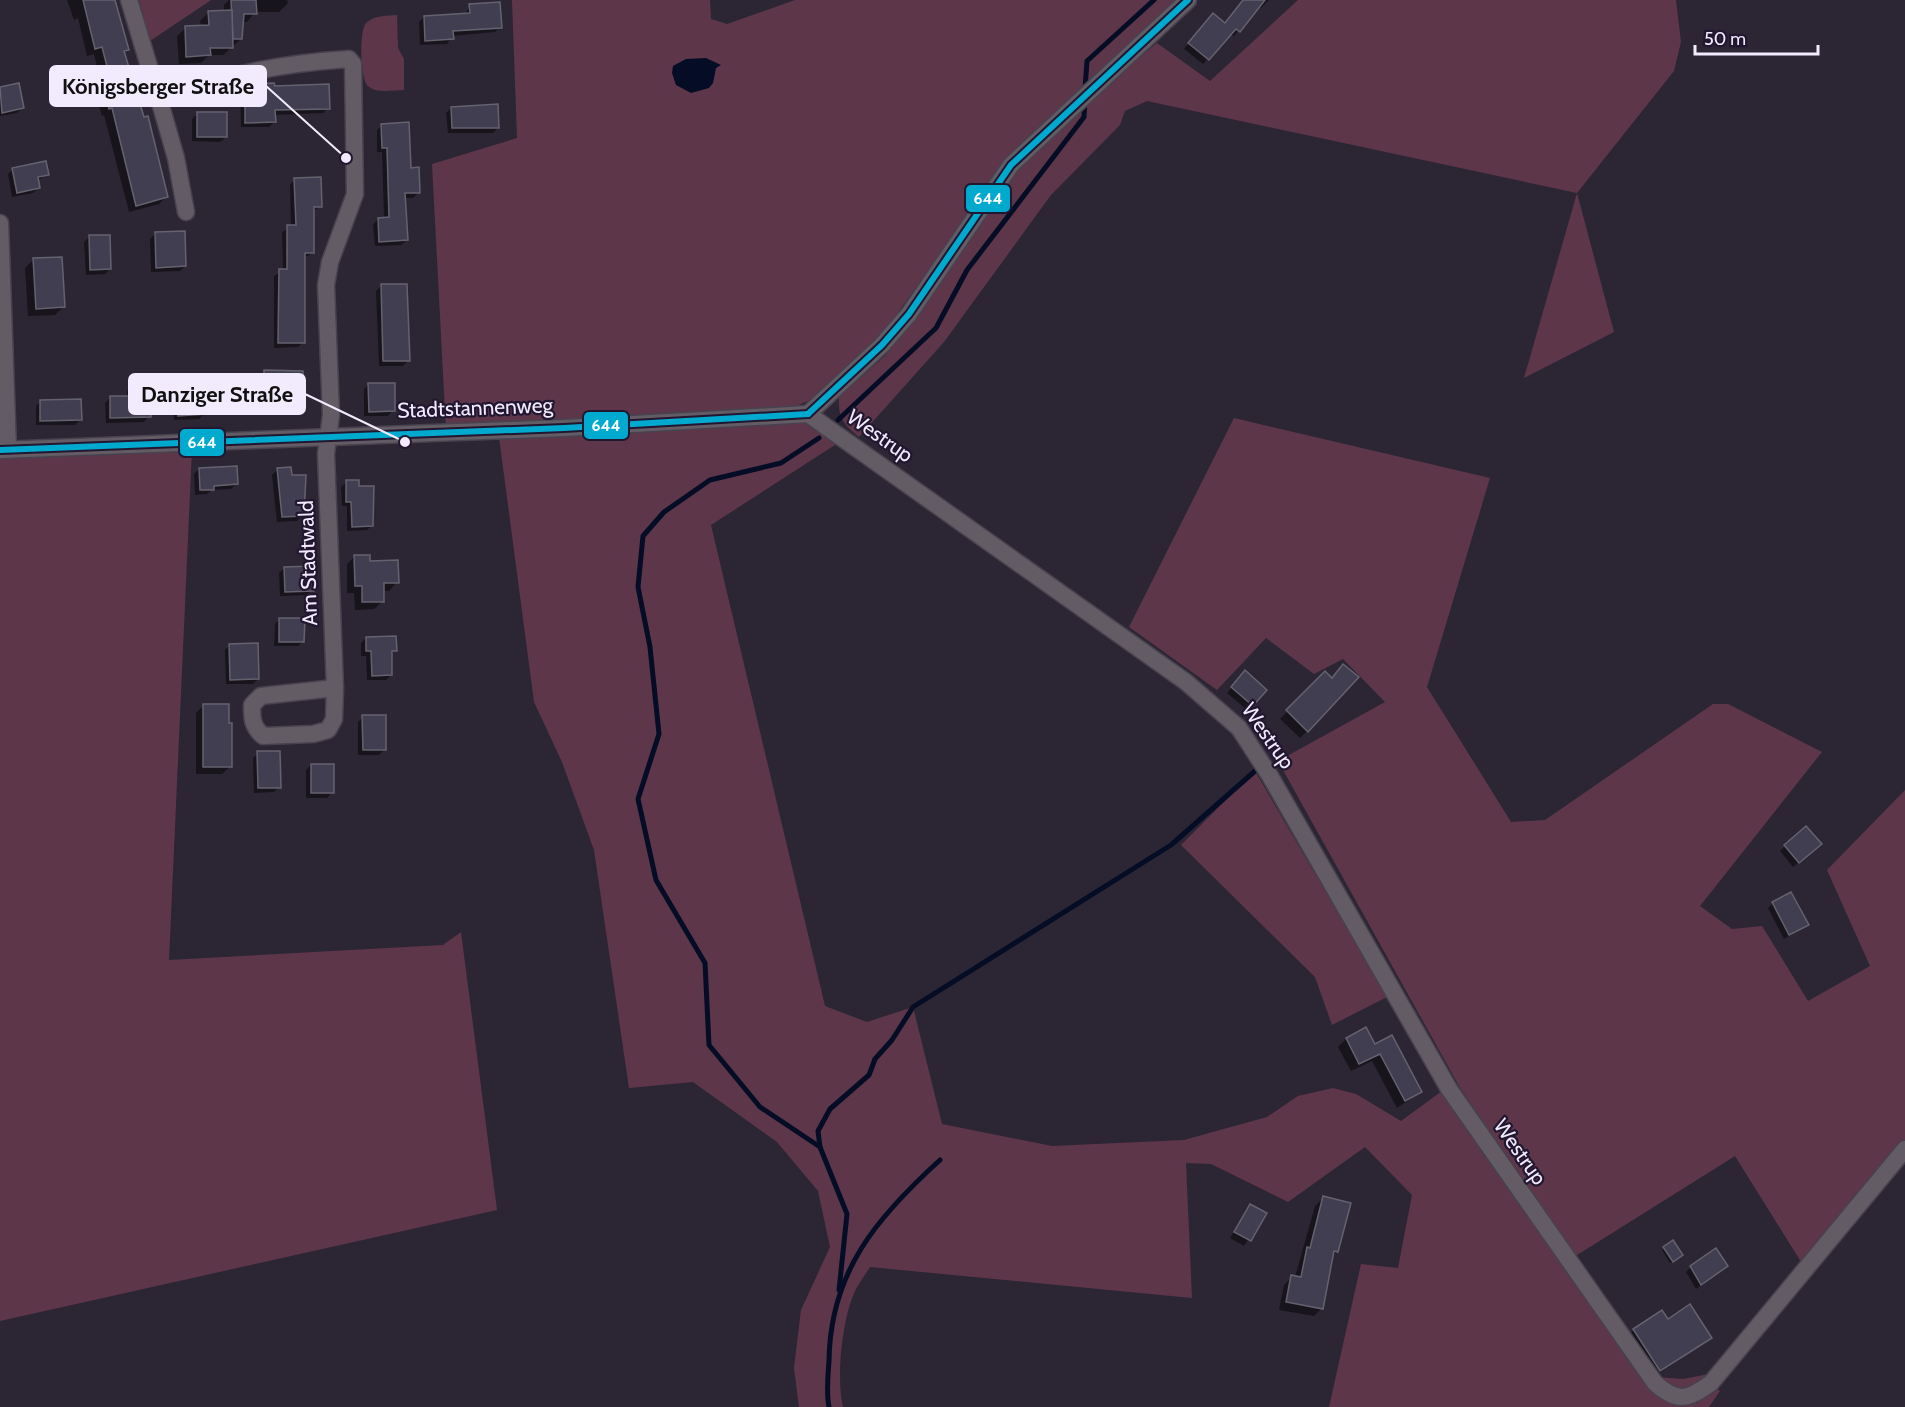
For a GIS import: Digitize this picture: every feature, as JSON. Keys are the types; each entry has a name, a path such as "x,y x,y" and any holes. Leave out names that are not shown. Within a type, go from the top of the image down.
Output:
{"street":[{"path":"129,0 176,158 186,212"},
{"name":"Westrup","path":"1188,0 1011,165 909,314 882,345 808,414 854,444 1186,682 1223,711 1239,728 1270,776 1449,1089 1655,1383 1666,1393 1680,1398 1696,1394 1711,1383 1905,1149"},
{"name":"Am Stadtwald","path":"159,99 238,73 302,62 349,59 353,64 355,194 330,262 326,285 329,436 326,454 335,688 334,719 328,730 313,735 263,736 255,729 252,720 252,705 261,696 335,688"},
{"path":"0,223 4,450"},
{"name":"Stadtstannenweg","path":"4,450 564,428 808,414"}],"shaded area":[{"path":"139,0 211,0 150,41"},
{"path":"512,0 710,0 711,19 727,24 795,0 1175,0 1008,160 878,340 816,397 795,407 446,430 432,164 517,138"},
{"path":"1298,0 1676,0 1681,42 1674,71 1577,193 1147,101 1125,111 1120,125 1051,195 944,342 859,437 849,428 839,410 839,397 886,355 1020,168 1090,98 1157,43 1210,81"},
{"path":"397,15 398,48 404,59 404,90 376,90 365,82 362,65 362,35 366,23 373,19"},
{"path":"1577,193 1614,332 1524,378"},
{"path":"1234,418 1490,478 1427,687 1511,822 1545,820 1713,704 1728,704 1822,752 1700,906 1732,929 1762,926 1808,1001 1870,966 1827,870 1905,790 1905,1143 1803,1265 1735,1156 1574,1257 1656,1377 1683,1379 1709,1374 1696,1404 1715,1387 1720,1391 1709,1407 1329,1407 1361,1264 1398,1268 1412,1195 1365,1147 1288,1202 1211,1164 1186,1163 1192,1298 870,1267 850,1303 844,1332 840,1365 843,1407 799,1407 794,1368 801,1310 830,1247 818,1191 777,1142 693,1082 629,1088 594,850 562,762 534,702 499,437 804,423 838,443 711,525 825,1006 867,1022 913,1007 942,1124 1052,1146 1184,1140 1267,1117 1298,1096 1333,1088 1356,1094 1401,1121 1442,1091 1485,1157 1496,1153 1504,1154 1459,1086 1278,761 1385,702 1343,659 1314,674 1266,638 1217,690 1129,627"},
{"path":"192,449 169,960 443,945 461,932 497,1210 0,1321 0,457"},
{"path":"1255,771 1387,997 1332,1025 1315,977 1181,845"}],"water":[{"path":"706,58 721,65 716,68 713,83 709,88 691,93 676,85 672,73 673,66 686,59"}],"building":[{"path":"83,0 115,0 129,50 124,51 144,117 148,116 168,197 136,206 112,108 109,109 101,81 110,78 102,47 95,49"},
{"path":"231,0 256,0 257,14 244,14 242,39 233,39"},
{"path":"1243,0 1265,0 1240,32 1236,29 1209,60 1188,43 1213,13 1225,23"},
{"path":"500,2 502,28 453,31 454,39 425,41 424,16 470,13 469,4"},
{"path":"232,10 233,48 210,48 211,55 186,57 185,26 209,25 208,11"},
{"path":"19,83 24,108 2,113 0,87"},
{"path":"274,83 275,86 329,84 330,109 275,110 276,122 245,123 245,84"},
{"path":"498,104 499,128 452,128 451,107"},
{"path":"197,112 227,112 227,137 197,137"},
{"path":"409,122 411,168 419,167 420,193 405,193 408,240 379,242 378,218 389,217 387,148 382,148 381,124"},
{"path":"46,161 49,175 38,177 40,188 17,193 12,168"},
{"path":"321,177 322,207 314,207 314,253 305,253 305,343 278,343 279,269 287,269 287,225 296,225 294,178"},
{"path":"185,231 186,266 156,268 155,232"},
{"path":"89,235 110,235 111,269 90,270"},
{"path":"62,257 65,307 36,309 33,258"},
{"path":"381,284 407,284 410,361 383,361"},
{"path":"264,370 303,371 304,406 281,407 281,383 264,383"},
{"path":"368,383 395,383 395,411 369,412"},
{"path":"131,384 150,384 151,417 110,418 110,396 131,396"},
{"path":"205,392 206,414 178,416 177,394"},
{"path":"81,399 82,420 40,421 40,400"},
{"path":"237,466 238,484 214,486 214,490 200,490 199,468"},
{"path":"291,467 292,475 306,475 304,516 282,517 277,468"},
{"path":"346,480 359,480 359,486 374,486 373,526 352,527 351,502 346,502"},
{"path":"354,555 370,555 370,561 398,560 399,583 384,583 384,602 362,602 362,586 355,586"},
{"path":"313,566 314,591 285,592 284,567"},
{"path":"279,618 305,618 304,642 279,642"},
{"path":"396,636 397,651 392,651 392,675 372,676 371,651 366,651 366,637"},
{"path":"258,643 259,679 230,680 229,644"},
{"path":"1343,664 1359,677 1308,732 1286,710 1325,671 1332,678"},
{"path":"1245,670 1267,690 1253,706 1231,687"},
{"path":"203,704 229,704 229,723 232,723 232,767 203,767"},
{"path":"362,715 386,715 386,750 363,750"},
{"path":"257,751 280,751 281,788 258,788"},
{"path":"311,764 334,764 334,793 311,793"},
{"path":"1806,826 1822,844 1799,863 1784,845"},
{"path":"1791,892 1809,925 1789,935 1772,902"},
{"path":"1366,1027 1375,1044 1392,1035 1422,1092 1405,1101 1380,1054 1359,1064 1346,1038"},
{"path":"1323,1196 1351,1203 1338,1252 1334,1251 1323,1309 1286,1302 1291,1275 1301,1277 1307,1247 1310,1248"},
{"path":"1250,1204 1267,1213 1251,1241 1234,1232"},
{"path":"1673,1240 1683,1255 1673,1262 1663,1247"},
{"path":"1716,1248 1728,1266 1701,1285 1690,1266"},
{"path":"1690,1304 1712,1338 1660,1371 1633,1329 1662,1310 1668,1319"}],"waterway":[{"path":"1085,89 1087,61 1154,0"},
{"path":"838,420 936,328 967,270 1084,117 1085,101"},
{"path":"819,438 781,463 710,480 664,512 643,536 638,587 650,647 659,734 638,799 656,880 705,963 709,1045 760,1107 820,1147 847,1214 839,1290"},
{"path":"820,1147 818,1131 830,1109 869,1075 875,1059 892,1040 913,1007 1171,845 1255,771"},
{"path":"829,1407 831,1329 848,1273 861,1248 877,1225 917,1181 940,1160"}],"transit line":[{"name":"644","path":"808,414 882,345 909,314 1011,165 1188,0"},
{"name":"644","path":"0,450 564,428 808,414"}],"place":[{"name":"Königsberger Straße","path":"346,158"},
{"name":"Danziger Straße","path":"405,442"}]}
